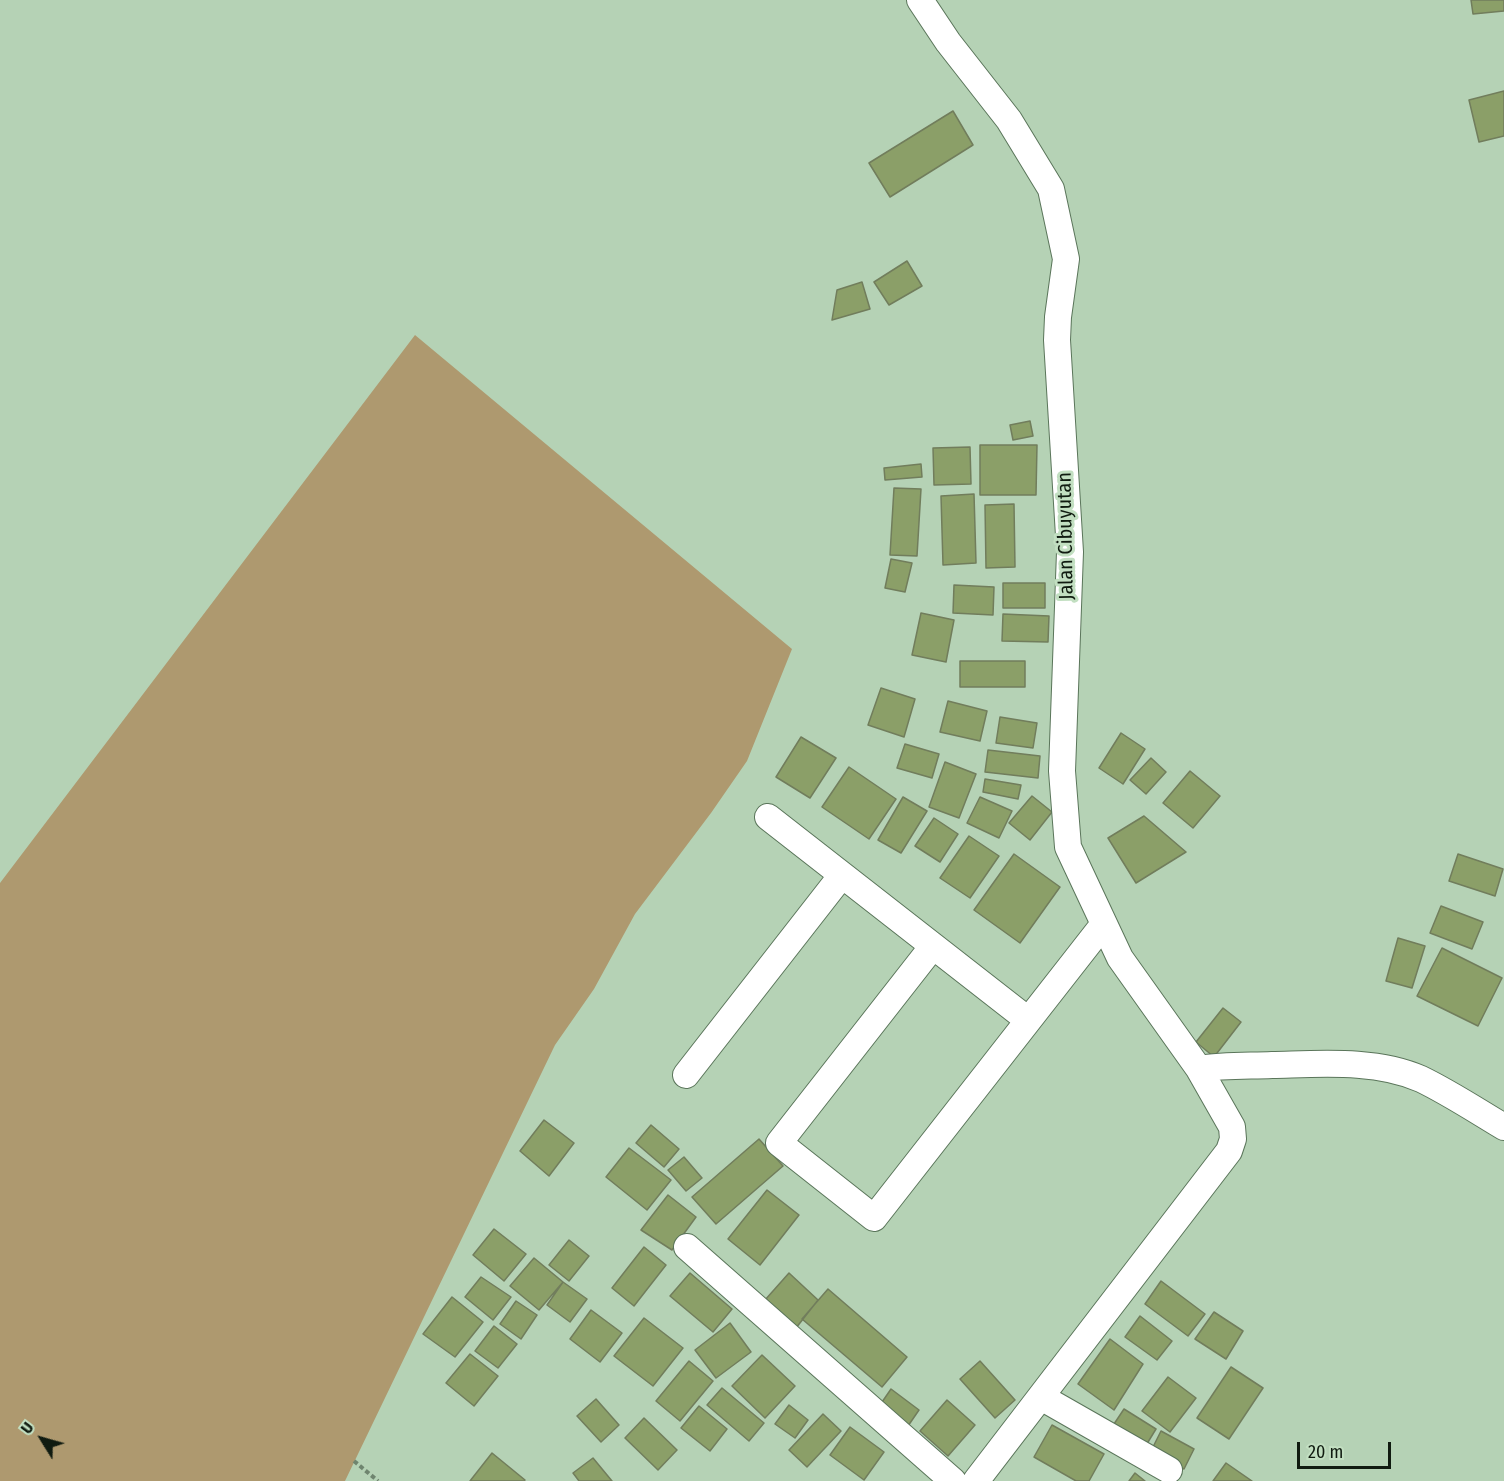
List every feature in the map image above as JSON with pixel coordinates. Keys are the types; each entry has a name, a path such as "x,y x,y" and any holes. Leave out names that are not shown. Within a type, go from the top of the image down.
{"street":[{"name":"Jalan Cibuyutan","path":"920,0 948,42 1009,120 1051,189 1064,244 1066,259 1057,340 1070,552 1062,771 1068,847 1119,958 1213,1067 1232,1127 1233,1138 1229,1151 976,1481"},
{"path":"768,817 1028,1020"},
{"path":"686,1075 842,875"},
{"path":"933,946 779,1143 874,1218 1103,925"},
{"path":"1213,1067 1328,1064 1367,1066 1394,1071 1422,1080 1504,1127"},
{"path":"687,1247 953,1481"},
{"path":"1041,1397 1169,1470"}],"path":[{"path":"354,1461 378,1481"}],"shaded area":[{"path":"415,335 792,649 747,761 635,914 594,989 555,1045 345,1481 0,1481 0,883"}],"building":[{"path":"1471,0 1504,0 1504,11 1473,14"},
{"path":"1504,91 1504,136 1479,142 1469,100"},
{"path":"953,111 973,145 890,197 869,163"},
{"path":"907,261 922,286 889,305 874,282"},
{"path":"862,282 870,309 832,320 837,290"},
{"path":"1030,421 1033,436 1013,440 1010,425"},
{"path":"980,445 1037,445 1036,495 980,495"},
{"path":"970,447 971,484 934,485 933,448"},
{"path":"921,464 922,477 885,480 884,468"},
{"path":"894,488 921,489 917,556 890,555"},
{"path":"974,494 976,563 943,565 941,496"},
{"path":"1014,504 1015,567 986,568 985,505"},
{"path":"891,559 912,563 905,592 885,588"},
{"path":"1003,583 1045,583 1045,608 1003,608"},
{"path":"954,585 994,587 993,615 953,613"},
{"path":"921,613 954,620 946,662 912,655"},
{"path":"1003,614 1049,616 1048,642 1002,641"},
{"path":"960,661 1025,661 1025,687 960,687"},
{"path":"881,688 915,699 904,737 868,725"},
{"path":"948,701 987,711 980,741 940,732"},
{"path":"1000,717 1037,723 1033,748 996,743"},
{"path":"1121,733 1145,749 1123,784 1099,768"},
{"path":"801,737 836,758 810,798 776,777"},
{"path":"905,744 939,754 932,778 897,768"},
{"path":"988,750 1040,756 1038,778 985,772"},
{"path":"1151,758 1166,772 1146,794 1130,780"},
{"path":"945,762 976,774 959,818 929,807"},
{"path":"849,767 896,799 869,839 822,807"},
{"path":"1190,771 1220,796 1193,828 1163,803"},
{"path":"985,779 1021,785 1018,799 983,792"},
{"path":"1032,796 1052,812 1030,840 1009,823"},
{"path":"903,797 927,811 901,853 878,840"},
{"path":"980,797 1012,811 999,838 967,823"},
{"path":"1144,816 1186,852 1136,883 1108,838"},
{"path":"934,818 958,834 940,862 915,846"},
{"path":"969,836 999,856 970,898 940,878"},
{"path":"1014,854 1060,887 1020,943 974,910"},
{"path":"1458,854 1503,869 1495,896 1449,881"},
{"path":"1441,906 1483,922 1472,949 1430,933"},
{"path":"1398,938 1425,946 1412,988 1386,981"},
{"path":"1442,948 1502,978 1478,1026 1417,996"},
{"path":"1223,1008 1241,1022 1214,1057 1196,1042"},
{"path":"544,1120 574,1143 549,1176 520,1151"},
{"path":"651,1125 679,1149 664,1167 636,1143"},
{"path":"759,1139 783,1166 716,1224 692,1197"},
{"path":"629,1148 671,1180 647,1210 606,1177"},
{"path":"684,1157 702,1178 686,1191 668,1170"},
{"path":"767,1190 799,1215 760,1265 728,1239"},
{"path":"668,1195 696,1217 672,1250 641,1230"},
{"path":"494,1229 526,1254 504,1281 473,1255"},
{"path":"569,1240 589,1256 569,1281 549,1265"},
{"path":"644,1247 666,1265 634,1306 612,1288"},
{"path":"534,1258 563,1282 539,1310 510,1286"},
{"path":"690,1273 732,1309 713,1332 670,1296"},
{"path":"789,1273 818,1300 796,1328 765,1300"},
{"path":"481,1277 511,1297 493,1320 465,1297"},
{"path":"1161,1281 1205,1314 1188,1336 1145,1304"},
{"path":"563,1282 587,1299 570,1322 547,1305"},
{"path":"828,1289 907,1357 882,1387 802,1319"},
{"path":"452,1297 483,1322 455,1357 423,1334"},
{"path":"516,1301 537,1315 521,1339 500,1324"},
{"path":"591,1310 622,1333 600,1362 570,1339"},
{"path":"1214,1312 1243,1331 1226,1359 1195,1339"},
{"path":"1140,1316 1172,1341 1157,1360 1125,1337"},
{"path":"644,1318 683,1348 653,1386 614,1356"},
{"path":"730,1323 751,1352 716,1378 695,1350"},
{"path":"494,1326 517,1344 498,1368 475,1351"},
{"path":"1110,1339 1143,1364 1114,1410 1078,1384"},
{"path":"470,1354 498,1376 474,1406 446,1383"},
{"path":"762,1355 795,1386 765,1418 732,1386"},
{"path":"689,1361 713,1381 680,1421 656,1401"},
{"path":"980,1361 1015,1400 995,1418 960,1379"},
{"path":"1231,1367 1263,1388 1229,1439 1197,1418"},
{"path":"1168,1377 1196,1398 1170,1432 1142,1411"},
{"path":"722,1388 764,1423 749,1441 707,1405"},
{"path":"891,1389 919,1410 908,1426 880,1405"},
{"path":"596,1399 619,1425 601,1442 577,1416"},
{"path":"947,1400 975,1425 948,1456 920,1431"},
{"path":"789,1405 808,1420 795,1438 775,1424"},
{"path":"699,1406 727,1429 710,1451 681,1428"},
{"path":"1124,1409 1156,1429 1145,1447 1112,1427"},
{"path":"823,1414 841,1431 807,1467 789,1450"},
{"path":"644,1418 677,1450 658,1470 625,1438"},
{"path":"1052,1425 1104,1454 1089,1481 1076,1481 1034,1457"},
{"path":"850,1427 884,1452 864,1480 830,1455"},
{"path":"1161,1431 1194,1449 1184,1469 1151,1451"},
{"path":"492,1453 525,1480 470,1481"},
{"path":"593,1458 612,1481 579,1481 573,1473"},
{"path":"1226,1463 1252,1481 1213,1481"},
{"path":"1135,1473 1145,1481 1129,1481"}]}
